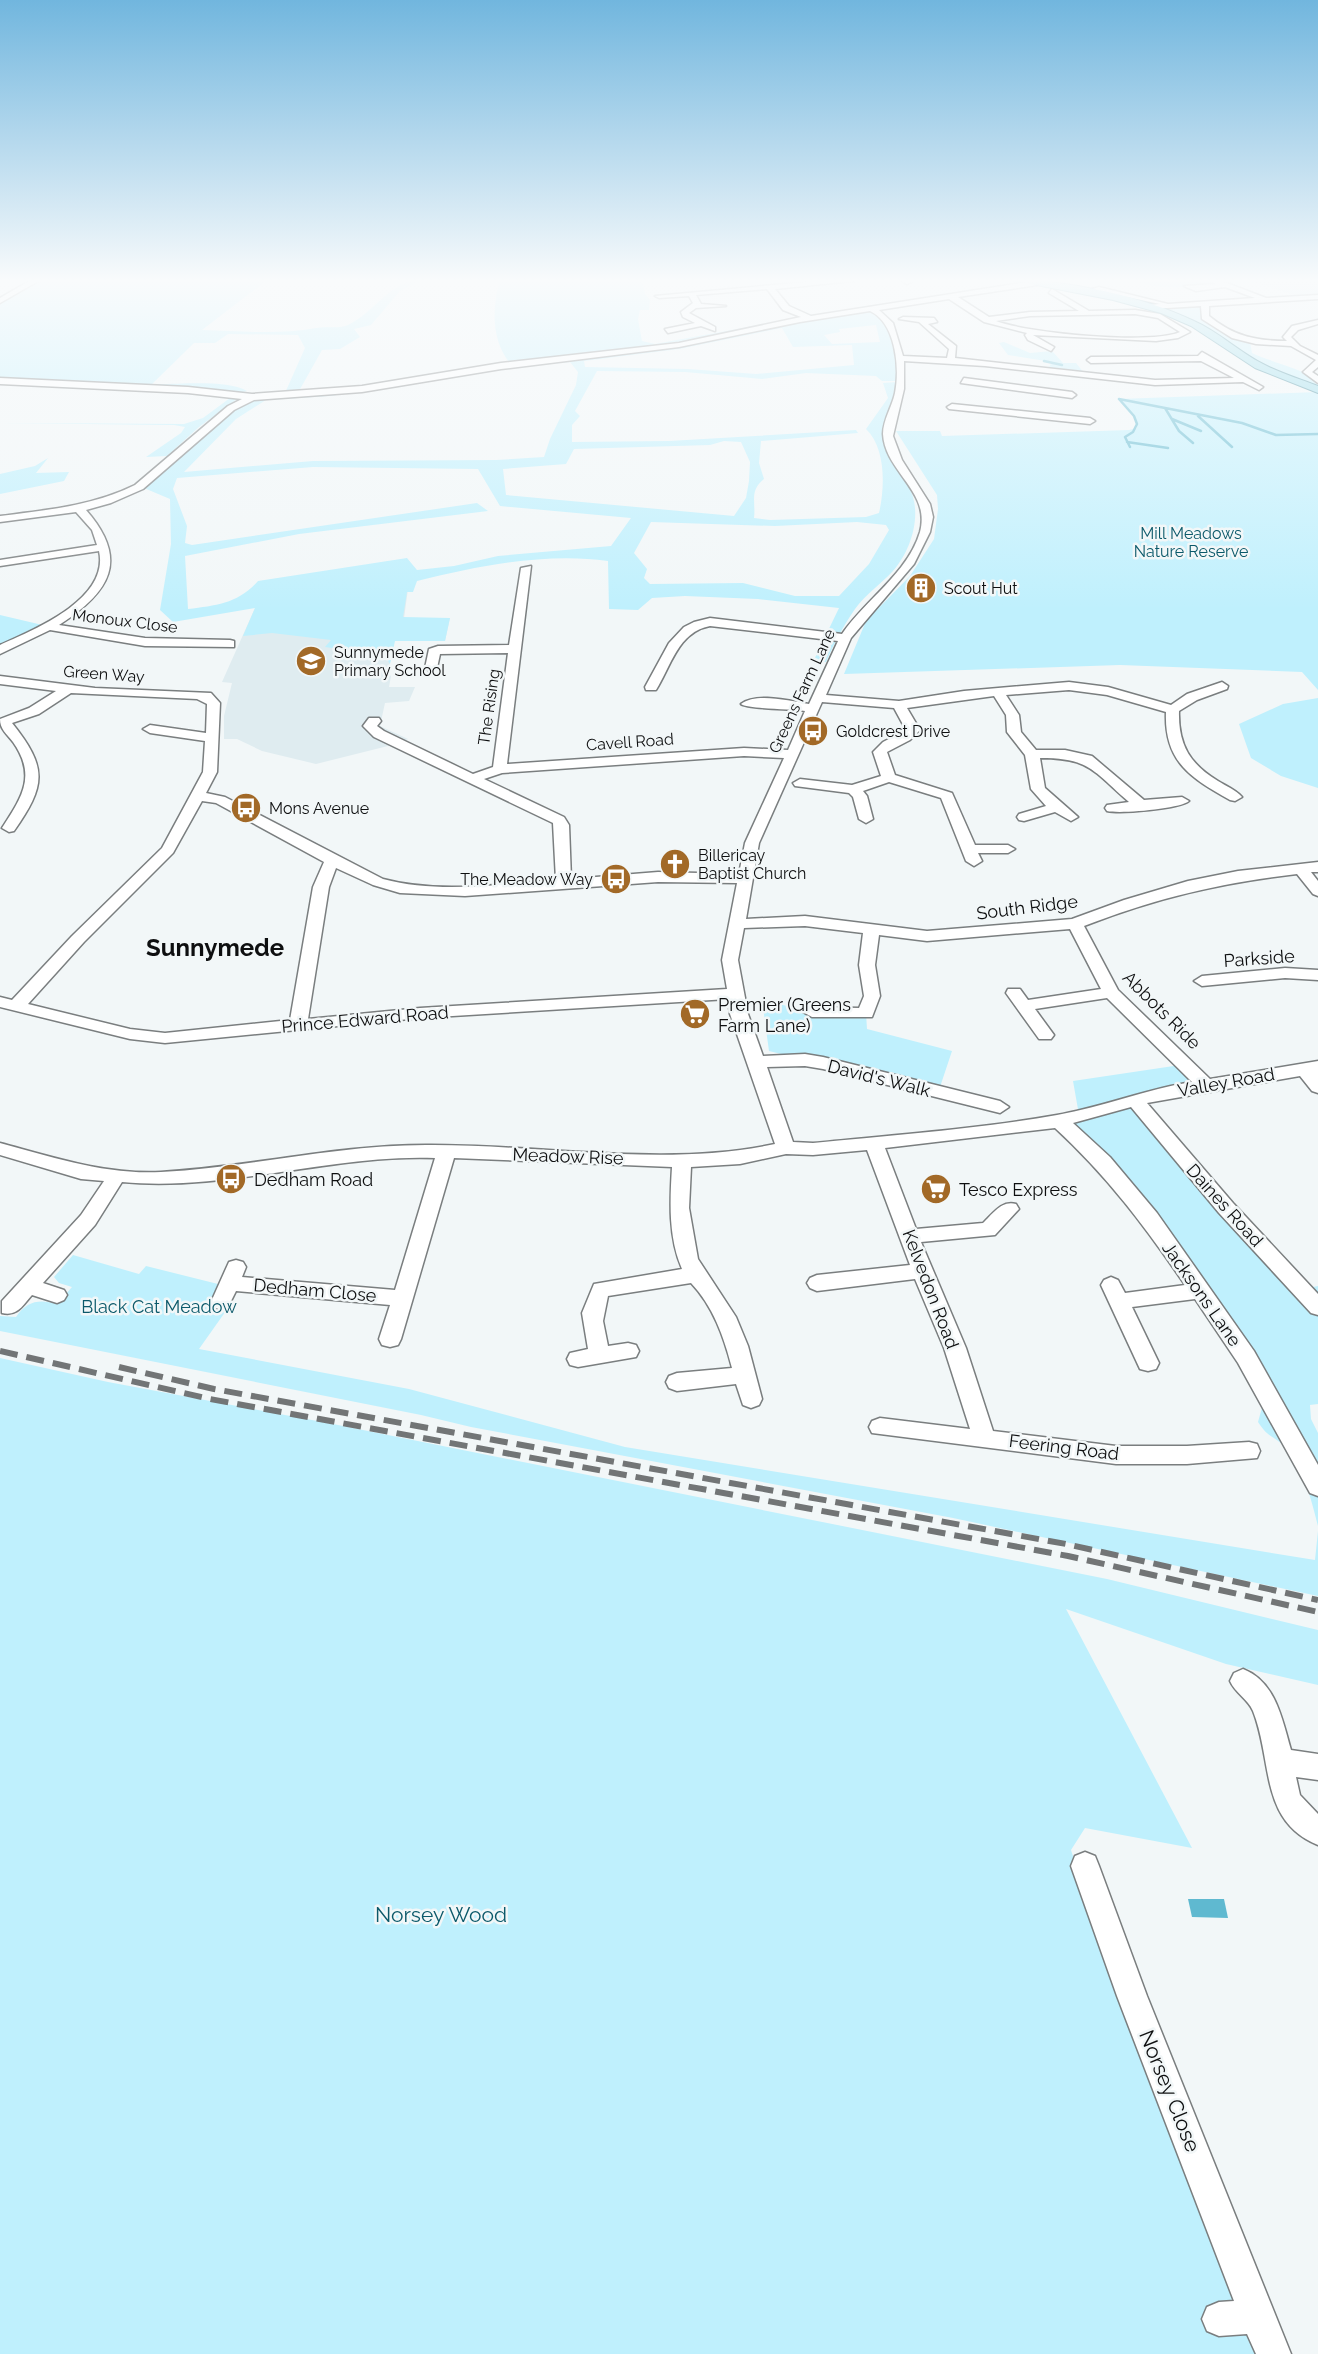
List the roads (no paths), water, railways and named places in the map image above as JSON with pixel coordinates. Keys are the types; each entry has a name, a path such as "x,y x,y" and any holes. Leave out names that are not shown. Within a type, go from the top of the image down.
{"street":[{"path":"185,390 252,397 350,390"},
{"name":"Greens Farm Lane","path":"786,1148 739,1014 730,960 755,833 845,638 855,621 904,567 925,530 927,517 923,493 900,465 888,436 900,390"},
{"path":"947,420 960,390"},
{"path":"952,408 1087,416 1071,393 1043,390"},
{"path":"0,519 117,498 139,487 231,408 252,397"},
{"path":"0,650 51,627 77,609 93,592 104,568 104,547 96,529 78,507"},
{"path":"0,563 104,547"},
{"name":"The Rising","path":"500,769 527,568"},
{"path":"651,687 681,634 692,624 710,622 845,638"},
{"name":"Monoux Close","path":"51,627 122,639 230,644"},
{"name":"The Rising","path":"431,668 433,652 438,650 515,649"},
{"name":"Green Way","path":"0,680 68,689 206,696 214,703 210,738"},
{"path":"747,704 900,705 1069,686 1089,688 1173,710 1192,697 1222,686"},
{"path":"9,821 28,800 34,766 30,755 2,722 34,711 68,689"},
{"path":"998,692 1013,712 1014,732 1032,754 1037,788 1071,817"},
{"path":"889,778 880,752 884,745 906,737 913,730 900,705"},
{"path":"1173,710 1172,737 1182,759 1198,776 1235,797"},
{"path":"374,721 371,729 559,820 562,825 564,885"},
{"path":"8,1004 168,850 199,796 211,765 210,738 150,729"},
{"name":"Cavell Road","path":"474,779 500,769 744,752 792,754"},
{"path":"1032,754 1065,754 1087,759 1142,806"},
{"path":"800,783 853,789 889,778 937,791 947,796 972,855 1008,849"},
{"path":"853,789 860,796 866,819"},
{"path":"199,796 220,800 378,882 426,892 658,877 746,879"},
{"path":"1112,808 1182,802"},
{"path":"1024,817 1057,807"},
{"path":"298,1025 321,887 329,865 335,862"},
{"name":"South Ridge","path":"736,924 804,921 927,936 1075,924 1130,903 1188,886 1318,867"},
{"path":"1300,868 1318,891"},
{"name":"Abbots Ride","path":"1075,924 1111,992 1206,1085"},
{"path":"812,1012 866,1021 872,996 867,965 871,931"},
{"name":"Parkside","path":"1202,981 1285,973 1318,975"},
{"path":"1045,1035 1019,1000 1111,992"},
{"name":"Prince Edward Road","path":"8,1004 150,1037 181,1037 473,1010 735,994"},
{"name":"David's Walk","path":"757,1062 805,1060 823,1063 1000,1107"},
{"path":"1311,1068 1318,1087"},
{"name":"Valley Road","path":"1135,1100 1311,1068"},
{"name":"Meadow Rise","path":"0,1149 81,1172 116,1177 183,1178 370,1154 447,1152 682,1161 740,1158 786,1148 813,1149 874,1143 1059,1121 1135,1100"},
{"name":"Daines Road","path":"1135,1100 1226,1208 1311,1287 1318,1307"},
{"name":"Jacksons Lane","path":"1059,1121 1128,1189 1265,1388 1318,1486"},
{"name":"Kelvedon Road","path":"874,1143 955,1348 984,1437"},
{"path":"390,1339 447,1152"},
{"path":"682,1161 679,1208 682,1237 695,1275 709,1289 725,1317 737,1346 751,1399"},
{"path":"9,1307 88,1220 116,1177"},
{"path":"911,1236 988,1230 1009,1209"},
{"path":"817,1283 922,1270"},
{"path":"628,1351 589,1357 591,1308 601,1289 695,1275"},
{"name":"Dedham Close","path":"229,1284 401,1298"},
{"path":"29,1286 57,1295"},
{"path":"1148,1363 1115,1293 1201,1292"},
{"path":"677,1382 743,1375"},
{"name":"Feering Road","path":"880,1427 984,1437 1116,1455 1186,1455 1249,1451"},
{"path":"1243,1681 1263,1701 1280,1761 1287,1801 1299,1817 1318,1831"},
{"path":"1280,1761 1318,1767"},
{"name":"Norsey Close","path":"1085,1866 1145,2032 1229,2237 1255,2316 1274,2354"},
{"path":"1219,2319 1255,2316"}],"waterway":[{"path":"1128,442 1125,437 1133,432 1137,424 1134,416 1119,399 1242,423 1276,435 1318,434"},
{"path":"1165,408 1179,431 1193,443"},
{"path":"1198,416 1232,447"},
{"path":"1172,419 1201,431"},
{"path":"1128,442 1168,448"},
{"path":"1128,442 1130,447"}],"railway":[{"path":"0,1351 210,1399 1068,1556 1318,1612"},
{"path":"119,1367 214,1389 1066,1544 1318,1600"}],"place":[{"name":"Scout Hut","path":"921,588"},
{"name":"Sunnymede Primary School","path":"311,661"},
{"name":"Goldcrest Drive","path":"813,731"},
{"name":"Mons Avenue","path":"246,808"},
{"name":"Billericay Baptist Church","path":"675,864"},
{"name":"The Meadow Way","path":"616,879"},
{"name":"Premier (Greens Farm Lane)","path":"695,1014"},
{"name":"Dedham Road","path":"231,1179"},
{"name":"Tesco Express","path":"936,1189"}],"district":[{"name":"Sunnymede","path":"215,947"}],"park label":[{"name":"Mill Meadows Nature Reserve","path":"1191,542"},
{"name":"Black Cat Meadow","path":"159,1306"},
{"name":"Norsey Wood","path":"441,1914"}]}
